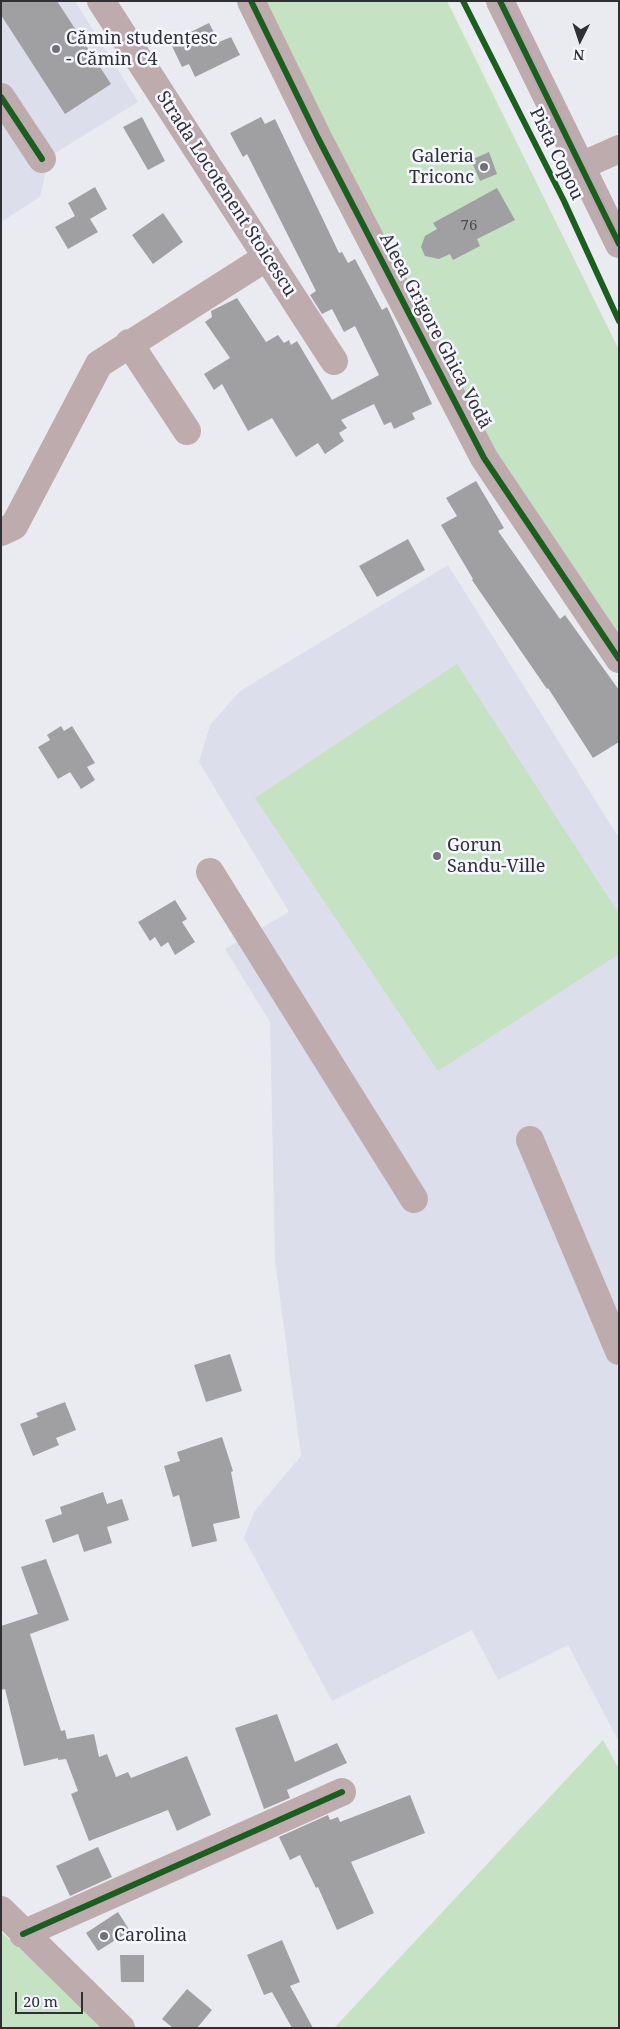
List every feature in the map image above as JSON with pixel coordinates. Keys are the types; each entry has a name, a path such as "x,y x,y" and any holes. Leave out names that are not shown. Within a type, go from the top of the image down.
{"main road":[{"path":"500,1 619,244"}],"street":[{"name":"Strada Locotenent Stoicescu","path":"101,1 334,361"},
{"name":"Aleea Grigore Ghica Vodă","path":"251,1 318,138 484,458 619,660"},
{"path":"1,97 42,159"},
{"path":"581,166 619,149"},
{"path":"1,532 14,526 99,364 129,343 267,257"},
{"path":"129,343 187,431"},
{"path":"210,872 414,1200"},
{"path":"530,1140 619,1351"},
{"path":"24,1934 342,1792"},
{"path":"1,1910 121,2028"}],"shaded area":[{"path":"1,1 75,1 138,102 49,157 40,197 1,222"},
{"path":"448,565 619,838 619,1742 568,1645 498,1680 472,1630 332,1701 244,1538 254,1512 301,1456 275,1261 270,1022 225,949 289,912 199,762 210,725 240,691"}],"green space":[{"path":"265,1 447,1 619,350 619,645 484,442"},
{"name":"Gorun Sandu-Ville","path":"457,664 619,914 619,954 438,1071 255,798"},
{"path":"603,1740 619,1769 619,2028 334,2028"},
{"path":"1,1932 110,2028 1,2028"}],"building":[{"name":"Cămin studențesc - Cămin C4","path":"1,1 57,1 111,84 65,114 1,15"},
{"path":"209,23 219,42 231,37 240,55 195,77 189,64 182,67 170,42"},
{"path":"142,117 165,161 148,170 123,127"},
{"path":"261,117 265,124 275,119 339,253 342,252 348,263 355,259 382,310 387,307 432,404 412,413 415,419 394,429 391,422 384,425 374,404 341,420 347,428 339,433 344,441 325,454 318,443 296,457 272,418 248,431 222,384 214,390 204,374 230,358 205,322 212,317 211,311 237,298 266,342 278,335 284,343 289,340 291,345 297,341 332,400 379,375 355,326 344,332 332,309 322,314 310,295 316,291 247,154 243,157 230,133"},
{"name":"Galeria Triconc","path":"489,152 497,174 480,181 471,160"},
{"path":"95,187 107,209 90,219 98,232 68,249 55,227 75,216 68,203"},
{"path":"497,188 515,220 477,239 480,246 453,260 450,254 439,259 425,256 421,247 425,236 437,229 433,223"},
{"path":"163,213 183,242 153,264 132,235"},
{"path":"476,481 504,528 498,531 560,619 565,615 619,690 619,742 593,758 548,688 472,580 441,525 457,516 446,498"},
{"path":"408,539 425,570 377,597 359,566"},
{"path":"61,726 64,731 72,726 95,763 87,767 95,780 81,789 70,772 58,779 38,747 50,740 47,735"},
{"path":"175,900 187,919 182,922 195,942 175,955 168,942 161,947 155,937 150,941 138,922"},
{"path":"230,1354 242,1391 206,1402 194,1365"},
{"path":"65,1402 76,1430 56,1438 59,1445 33,1456 20,1424 38,1417 36,1413"},
{"path":"222,1437 233,1471 231,1472 240,1518 213,1524 217,1541 192,1547 179,1495 173,1497 164,1466 180,1461 177,1452"},
{"path":"103,1492 107,1504 122,1499 129,1520 107,1527 112,1543 84,1552 78,1534 53,1543 45,1520 62,1514 60,1507"},
{"path":"46,1559 69,1620 30,1634 61,1731 65,1730 67,1739 94,1734 99,1757 107,1754 116,1777 128,1772 131,1778 187,1756 211,1815 177,1831 168,1810 89,1841 71,1794 78,1791 66,1759 58,1760 58,1758 24,1766 5,1689 1,1690 1,1626 38,1614 21,1567"},
{"path":"277,1714 295,1762 337,1743 347,1763 287,1790 290,1798 264,1809 235,1728"},
{"path":"410,1795 425,1833 351,1862 374,1913 337,1930 318,1887 316,1888 300,1855 290,1860 279,1837 328,1815 330,1820 338,1817 340,1822"},
{"path":"98,1847 112,1877 70,1896 56,1866"},
{"path":"118,1912 130,1931 98,1951 86,1933"},
{"path":"282,1940 300,1982 290,1986 313,2028 292,2028 272,1992 264,1995 247,1955"},
{"path":"120,1955 144,1955 144,1982 121,1982"},
{"path":"187,1989 212,2010 197,2028 173,2028 162,2019"}],"tram line":[{"path":"495,1 619,255"},
{"path":"505,1 619,234"}],"cycle path":[{"path":"251,1 318,138 484,458 619,659"},
{"name":"Pista Copou","path":"463,1 564,201 619,321"},
{"name":"Pista Copou","path":"500,1 619,244"},
{"path":"1,97 42,159"},
{"path":"23,1934 342,1792"}],"place":[{"name":"Cămin studențesc - Cămin C4","path":"56,49"},
{"name":"Galeria Triconc","path":"484,167"},
{"name":"Gorun Sandu-Ville","path":"437,856"},
{"name":"Carolina","path":"104,1936"}]}
